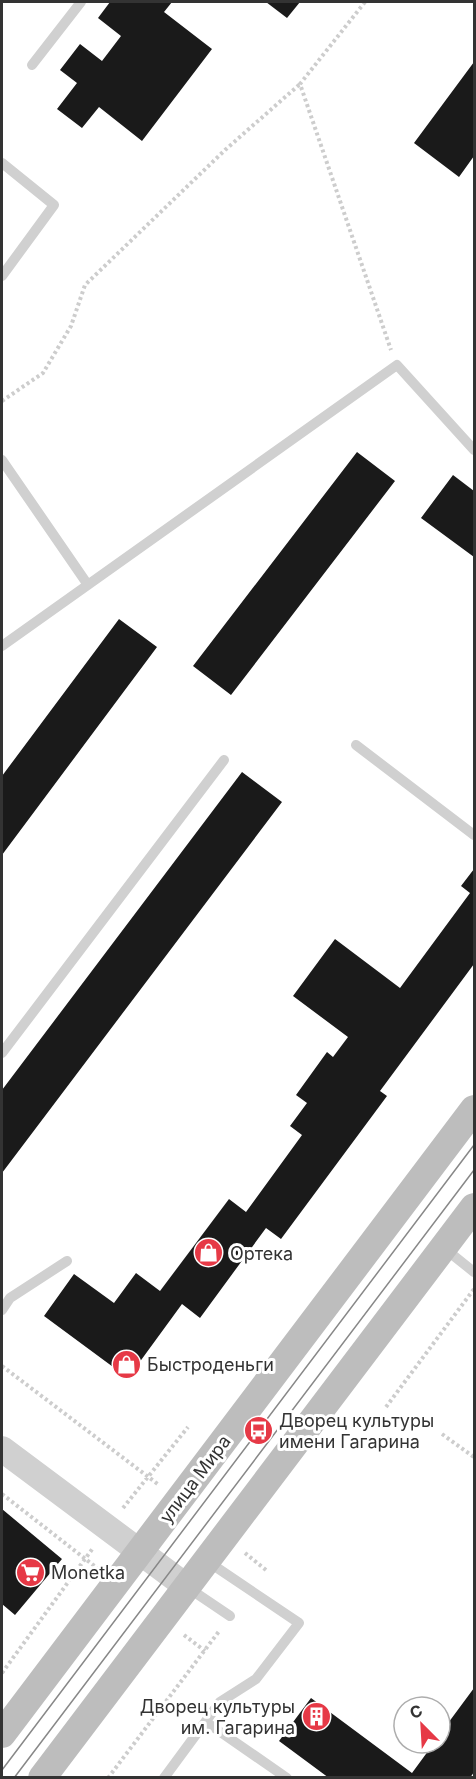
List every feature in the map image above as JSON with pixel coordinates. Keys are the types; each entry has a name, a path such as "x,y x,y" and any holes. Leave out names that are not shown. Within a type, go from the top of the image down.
{"main road":[{"name":"улица Мира","path":"2,1734 474,1109"},
{"path":"42,1778 474,1207"}],"street":[{"path":"2,1449 187,1587"}],"lane":[{"path":"32,65 81,2"},
{"path":"2,163 54,205 2,276"},
{"path":"2,646 397,365 474,450"},
{"path":"2,460 88,585"},
{"path":"356,745 474,835"},
{"path":"2,1053 224,760"},
{"path":"443,1248 474,1272"},
{"path":"3,1306 67,1261"},
{"path":"164,1778 220,1702 256,1679 299,1623 207,1561"},
{"path":"187,1587 230,1616"},
{"path":"206,1722 287,1778"}],"path":[{"path":"2,401 43,373 72,326 85,285 225,150 300,84 365,2"},
{"path":"300,84 397,365"},
{"path":"386,1407 474,1288"},
{"path":"2,1366 148,1476"},
{"path":"2,1673 108,1528 188,1427"},
{"path":"442,1434 474,1457"},
{"path":"108,1778 230,1616"}],"building":[{"path":"110,2 172,2 164,12 212,49 142,141 99,107 82,128 57,109 77,83 60,70 80,44 102,61 121,36 98,18"},
{"path":"266,2 300,2 287,18"},
{"path":"474,62 474,156 459,177 414,143"},
{"path":"357,452 395,481 231,695 193,666"},
{"path":"453,475 474,491 474,557 421,518"},
{"path":"119,619 157,647 2,855 2,776"},
{"path":"242,772 282,802 2,1173 2,1090"},
{"path":"474,869 474,964 380,1091 387,1096 281,1239 266,1228 200,1318 182,1304 128,1378 44,1316 74,1274 114,1303 136,1273 160,1291 229,1199 246,1212 302,1135 290,1126 307,1103 296,1095 327,1052 333,1057 348,1037 293,996 335,939 400,988 470,893 461,886"},
{"path":"2,1509 62,1559 15,1615 2,1604"},
{"name":"Дворец культуры им. Гагарина","path":"474,1688 474,1772 470,1778 329,1778 279,1741 311,1698 412,1773 425,1755 452,1755 452,1718"}],"tram line":[{"path":"2,1770 474,1145"},
{"path":"14,1778 474,1170"}],"place":[{"name":"Ортека","path":"209,1253"},
{"name":"Быстроденьги","path":"126,1364"},
{"name":"Дворец культуры имени Гагарина","path":"258,1430"},
{"name":"Monetka","path":"30,1572"},
{"name":"Дворец культуры им. Гагарина","path":"316,1716"}]}
